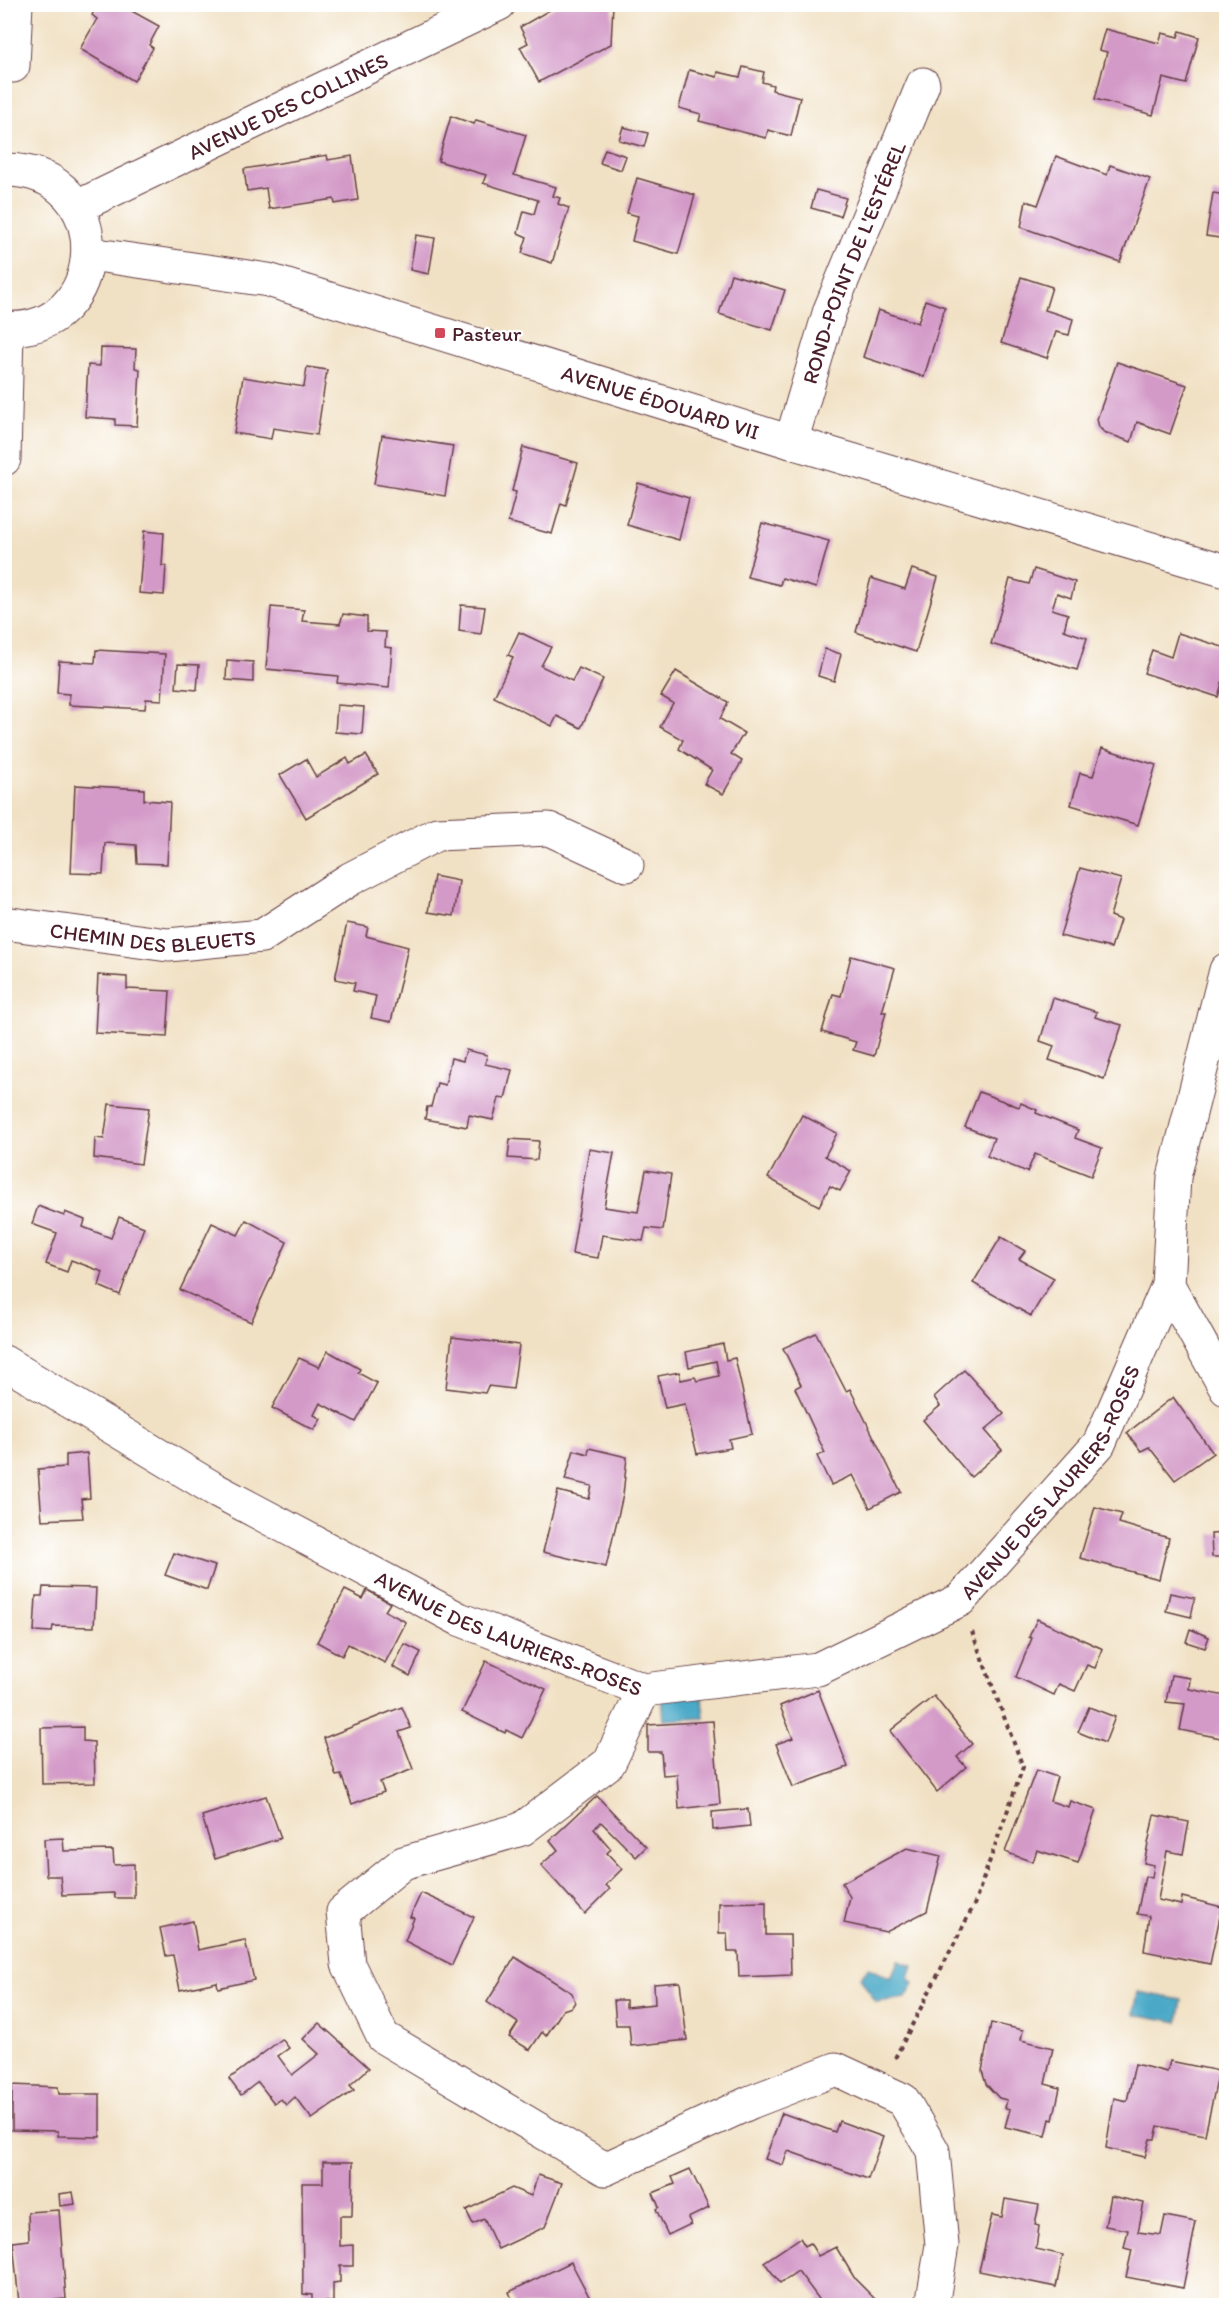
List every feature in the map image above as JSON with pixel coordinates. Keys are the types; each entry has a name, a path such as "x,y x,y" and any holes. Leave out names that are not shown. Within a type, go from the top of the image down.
{"street":[{"path":"14,66 16,4"},
{"name":"AVENUE DES COLLINES","path":"77,207 499,4"},
{"name":"ROND-POINT DE L'ESTÉREL","path":"791,442 830,310 923,84"},
{"path":"4,459 6,328 30,326 51,318 68,303 81,285 90,254 85,224 77,207 64,191 46,179 27,172 5,170"},
{"name":"AVENUE ÉDOUARD VII","path":"90,254 268,280 791,442 1227,571"},
{"name":"CHEMIN DES BLEUETS","path":"4,923 168,945 262,936 350,879 437,834 549,829 627,865"},
{"path":"1227,970 1174,1177 1168,1285 1227,1389"},
{"name":"AVENUE DES LAURIERS-ROSES","path":"4,1362 216,1490 459,1619 644,1690 818,1669 960,1600 1098,1444 1168,1285"},
{"path":"644,1690 609,1763 522,1828 403,1863 343,1912 348,1964 383,2037 605,2169 750,2102 836,2069 903,2100 933,2151 942,2245 932,2306"}],"path":[{"path":"5,170 14,66"},
{"path":"879,2089 974,1905 1023,1767 960,1600"}],"water":[{"path":"702,1693 704,1718 664,1720 662,1696"},
{"path":"898,1961 913,1966 909,1978 914,1983 906,1998 876,2002 860,1978 868,1968 891,1978"},
{"path":"1138,1992 1182,2000 1178,2022 1134,2014"}],"building":[{"path":"98,4 119,4 159,26 149,45 153,48 134,81 80,49 97,19 92,15"},
{"path":"560,4 613,4 611,44 539,82 520,47 528,43 520,27"},
{"path":"1105,29 1159,43 1162,33 1178,37 1180,31 1199,37 1186,84 1163,78 1153,115 1095,99 1107,52 1099,50"},
{"path":"743,67 764,72 762,82 773,85 772,90 800,97 791,136 768,130 766,138 699,121 701,114 679,108 689,70 717,77 718,72 740,77"},
{"path":"451,116 474,124 476,120 526,135 514,175 556,187 553,196 560,198 558,204 569,208 552,263 522,253 527,237 518,233 524,211 534,214 538,200 483,183 486,175 438,161"},
{"path":"623,127 648,133 644,147 619,140"},
{"path":"605,149 626,156 621,170 600,163"},
{"path":"327,155 328,160 352,156 358,200 335,204 334,199 269,209 266,188 247,191 244,169"},
{"path":"1056,156 1107,175 1110,165 1150,179 1120,262 1021,227 1026,201 1038,205"},
{"path":"637,178 695,195 678,254 632,241 638,216 627,213"},
{"path":"816,190 846,198 840,216 811,208"},
{"path":"1213,193 1226,195 1226,239 1206,236"},
{"path":"416,235 435,238 429,274 410,270"},
{"path":"731,274 785,290 772,330 719,314"},
{"path":"1021,277 1052,287 1045,310 1073,319 1069,335 1056,332 1047,358 1001,343"},
{"path":"925,300 945,307 924,377 863,357 878,310 918,323"},
{"path":"101,348 136,349 135,368 140,369 137,426 115,425 115,419 85,417 88,365 100,366"},
{"path":"1117,362 1187,385 1170,434 1137,422 1131,442 1104,432 1099,427 1097,419"},
{"path":"307,367 327,370 317,435 273,428 271,439 234,433 243,377 304,387"},
{"path":"382,435 453,446 445,496 374,484"},
{"path":"523,447 578,463 566,505 561,503 552,534 508,522 516,492 512,491"},
{"path":"638,483 689,498 679,540 627,525"},
{"path":"762,523 829,541 816,588 782,578 780,585 747,577"},
{"path":"144,531 164,533 162,566 166,566 164,595 139,593"},
{"path":"912,569 938,577 916,652 856,632 871,578 905,589"},
{"path":"1034,569 1075,582 1071,598 1057,593 1052,609 1068,614 1064,630 1087,638 1077,670 991,644 1010,579 1029,584"},
{"path":"461,605 485,607 481,634 459,631"},
{"path":"271,607 304,610 302,621 340,624 343,614 367,617 367,631 386,632 385,647 392,648 389,688 337,683 338,676 266,669"},
{"path":"519,632 551,647 541,666 572,681 579,668 603,679 581,728 557,716 552,726 494,697 513,657 508,655"},
{"path":"1178,633 1226,648 1226,669 1218,697 1144,673 1152,650 1171,657"},
{"path":"825,649 841,654 834,681 818,676"},
{"path":"96,650 165,654 162,700 146,699 145,709 69,705 69,694 57,693 59,661 95,663"},
{"path":"227,660 253,662 253,682 226,680"},
{"path":"178,664 199,665 197,690 176,688"},
{"path":"676,671 728,702 720,719 744,733 731,754 742,761 723,794 704,784 712,770 679,749 683,740 660,727 673,703 661,696"},
{"path":"337,705 364,707 362,734 335,732"},
{"path":"1102,748 1156,765 1138,825 1071,805 1080,773 1093,776"},
{"path":"366,755 378,774 306,818 280,775 306,759 316,777 347,758 350,764"},
{"path":"75,785 144,789 144,800 170,802 167,864 137,863 136,845 105,843 103,874 71,873"},
{"path":"1080,868 1121,879 1110,916 1120,920 1111,948 1060,936"},
{"path":"434,876 459,881 454,916 428,912"},
{"path":"347,923 368,927 366,936 408,947 391,1022 371,1018 376,996 353,991 355,983 335,979"},
{"path":"851,956 895,968 882,1012 886,1012 874,1056 853,1050 856,1042 822,1032 833,994 841,996"},
{"path":"98,975 127,977 127,989 170,991 167,1037 95,1033"},
{"path":"1053,998 1097,1012 1095,1017 1122,1025 1104,1079 1049,1060 1054,1046 1040,1041"},
{"path":"466,1050 487,1055 485,1064 512,1070 505,1099 499,1098 493,1120 469,1115 467,1127 425,1119 427,1107 431,1107 437,1083 445,1085 451,1058 463,1061"},
{"path":"979,1092 1019,1107 1021,1103 1037,1110 1036,1113 1078,1130 1075,1138 1102,1148 1091,1176 1035,1154 1027,1172 987,1156 994,1138 965,1127"},
{"path":"109,1104 149,1108 141,1164 94,1158 95,1138 104,1139"},
{"path":"802,1115 837,1133 825,1156 851,1171 840,1191 830,1186 819,1206 768,1178"},
{"path":"510,1139 539,1141 537,1160 508,1158"},
{"path":"589,1149 614,1153 604,1207 638,1212 646,1170 671,1174 663,1230 646,1228 643,1241 602,1235 598,1258 572,1254"},
{"path":"38,1206 64,1216 65,1212 85,1220 83,1227 111,1238 119,1217 144,1227 120,1295 99,1286 103,1272 71,1260 67,1272 46,1264 57,1233 32,1224"},
{"path":"246,1220 287,1242 251,1322 180,1290 212,1223 238,1235"},
{"path":"1001,1237 1025,1251 1019,1259 1054,1278 1031,1316 973,1283"},
{"path":"816,1333 846,1391 850,1389 901,1492 870,1508 853,1475 831,1485 817,1456 825,1453 795,1388 801,1385 783,1348"},
{"path":"452,1337 519,1345 513,1389 488,1386 485,1393 446,1388"},
{"path":"723,1344 726,1360 735,1358 752,1434 729,1439 731,1448 697,1454 685,1404 665,1408 658,1376 679,1372 681,1380 695,1377 697,1381 719,1376 716,1361 689,1367 686,1352"},
{"path":"328,1351 360,1369 358,1373 377,1383 356,1422 320,1403 314,1415 321,1419 314,1430 272,1408 299,1358 319,1367"},
{"path":"964,1370 1004,1414 985,1430 1002,1450 971,1477 923,1420 940,1406 934,1397"},
{"path":"1173,1397 1213,1453 1175,1480 1149,1447 1141,1451 1127,1433"},
{"path":"589,1448 627,1457 623,1495 606,1567 543,1552 558,1491 589,1499 592,1486 565,1480 574,1450 588,1454"},
{"path":"87,1453 90,1498 81,1499 83,1518 42,1520 38,1469 66,1467 66,1455"},
{"path":"1095,1507 1122,1514 1119,1523 1169,1538 1159,1579 1080,1558"},
{"path":"1226,1533 1226,1557 1212,1557 1211,1534"},
{"path":"174,1553 215,1566 207,1590 165,1575"},
{"path":"43,1587 96,1588 94,1627 53,1626 52,1632 34,1631 36,1596 42,1596"},
{"path":"345,1590 363,1599 367,1590 390,1603 385,1611 406,1622 385,1663 348,1644 342,1656 317,1642"},
{"path":"1170,1593 1195,1598 1191,1617 1166,1611"},
{"path":"1037,1619 1103,1649 1095,1668 1087,1665 1075,1691 1059,1684 1054,1695 1016,1677"},
{"path":"1190,1629 1209,1637 1205,1648 1186,1642"},
{"path":"405,1644 421,1652 410,1676 393,1667"},
{"path":"486,1661 546,1689 522,1738 506,1730 505,1733 462,1712"},
{"path":"1171,1675 1190,1678 1189,1689 1226,1696 1226,1739 1180,1730 1185,1704 1166,1702"},
{"path":"818,1690 848,1767 793,1787 776,1744 793,1738 780,1706"},
{"path":"934,1696 972,1744 957,1757 966,1767 937,1792 890,1731"},
{"path":"402,1707 411,1728 399,1732 413,1769 380,1782 384,1792 352,1804 341,1775 336,1776 324,1738"},
{"path":"1089,1707 1115,1717 1105,1743 1078,1732"},
{"path":"713,1721 720,1804 679,1809 677,1774 663,1775 661,1752 648,1752 648,1725"},
{"path":"83,1727 83,1741 94,1742 95,1783 42,1784 41,1728"},
{"path":"1036,1770 1057,1777 1050,1801 1068,1807 1070,1801 1096,1810 1078,1863 1037,1850 1033,1862 1005,1852"},
{"path":"266,1796 281,1838 215,1859 202,1816"},
{"path":"597,1796 646,1847 636,1857 601,1822 594,1829 611,1849 607,1853 622,1869 606,1885 610,1889 585,1914 541,1865 558,1850 550,1840"},
{"path":"748,1809 750,1826 713,1830 712,1812"},
{"path":"1154,1815 1189,1822 1183,1854 1167,1851 1158,1900 1181,1905 1182,1897 1222,1907 1210,1964 1144,1951 1149,1916 1137,1914 1145,1876 1152,1877 1154,1865 1144,1863"},
{"path":"63,1838 64,1851 113,1850 114,1865 134,1864 134,1898 115,1898 114,1893 62,1895 60,1876 46,1876 44,1839"},
{"path":"907,1848 941,1856 927,1911 886,1932 844,1923 850,1897 842,1883"},
{"path":"421,1893 474,1917 452,1965 405,1941 414,1918 410,1917"},
{"path":"766,1902 766,1935 790,1935 791,1975 739,1977 738,1952 728,1952 727,1933 719,1933 719,1903"},
{"path":"193,1921 198,1950 245,1940 254,1980 218,1988 217,1982 180,1990 173,1955 166,1956 160,1928"},
{"path":"515,1957 572,1993 575,2002 572,2007 563,2010 546,2036 542,2032 530,2050 509,2037 518,2023 487,2002"},
{"path":"680,1982 687,2040 631,2046 629,2025 616,2025 614,2000 626,2000 626,2007 655,2004 654,1984"},
{"path":"319,2023 369,2068 350,2085 354,2090 312,2119 295,2097 286,2105 281,2099 274,2103 258,2082 241,2095 229,2079 282,2039 289,2048 278,2056 292,2075 319,2054 303,2039"},
{"path":"991,2023 1023,2030 1021,2040 1053,2048 1045,2084 1060,2088 1053,2120 1050,2119 1046,2136 1005,2127 1010,2109 1005,2108 1007,2100 999,2098 986,2084 982,2071"},
{"path":"1170,2061 1219,2071 1205,2135 1158,2126 1155,2139 1150,2139 1145,2157 1106,2148 1114,2098 1127,2101 1135,2064 1167,2072"},
{"path":"12,2085 58,2087 59,2094 100,2094 100,2137 58,2136 58,2131 12,2130"},
{"path":"782,2113 835,2132 839,2121 883,2137 868,2179 788,2151 783,2165 765,2159"},
{"path":"323,2162 353,2162 352,2216 340,2216 340,2246 353,2245 353,2266 340,2266 340,2282 333,2283 333,2302 312,2302 312,2295 303,2294 302,2183 323,2183"},
{"path":"690,2169 709,2208 688,2218 691,2224 668,2235 656,2209 659,2207 653,2193 675,2184 672,2177"},
{"path":"538,2175 562,2183 545,2227 498,2249 484,2219 473,2224 466,2210 512,2188 531,2196"},
{"path":"73,2192 75,2204 60,2206 59,2194"},
{"path":"1111,2196 1144,2203 1138,2232 1161,2235 1165,2216 1196,2222 1183,2288 1126,2277 1132,2250 1124,2248 1128,2230 1105,2226"},
{"path":"1005,2199 1039,2205 1035,2225 1039,2226 1036,2249 1063,2255 1056,2287 979,2271 992,2215 1002,2217"},
{"path":"59,2210 66,2299 19,2303 13,2242 29,2240 28,2212"},
{"path":"800,2238 805,2246 810,2243 818,2256 836,2247 855,2279 878,2302 875,2306 816,2306 819,2299 798,2271 780,2283 764,2262"},
{"path":"571,2262 593,2304 515,2306 509,2292"}],"place":[{"name":"Pasteur","path":"440,333"}]}
